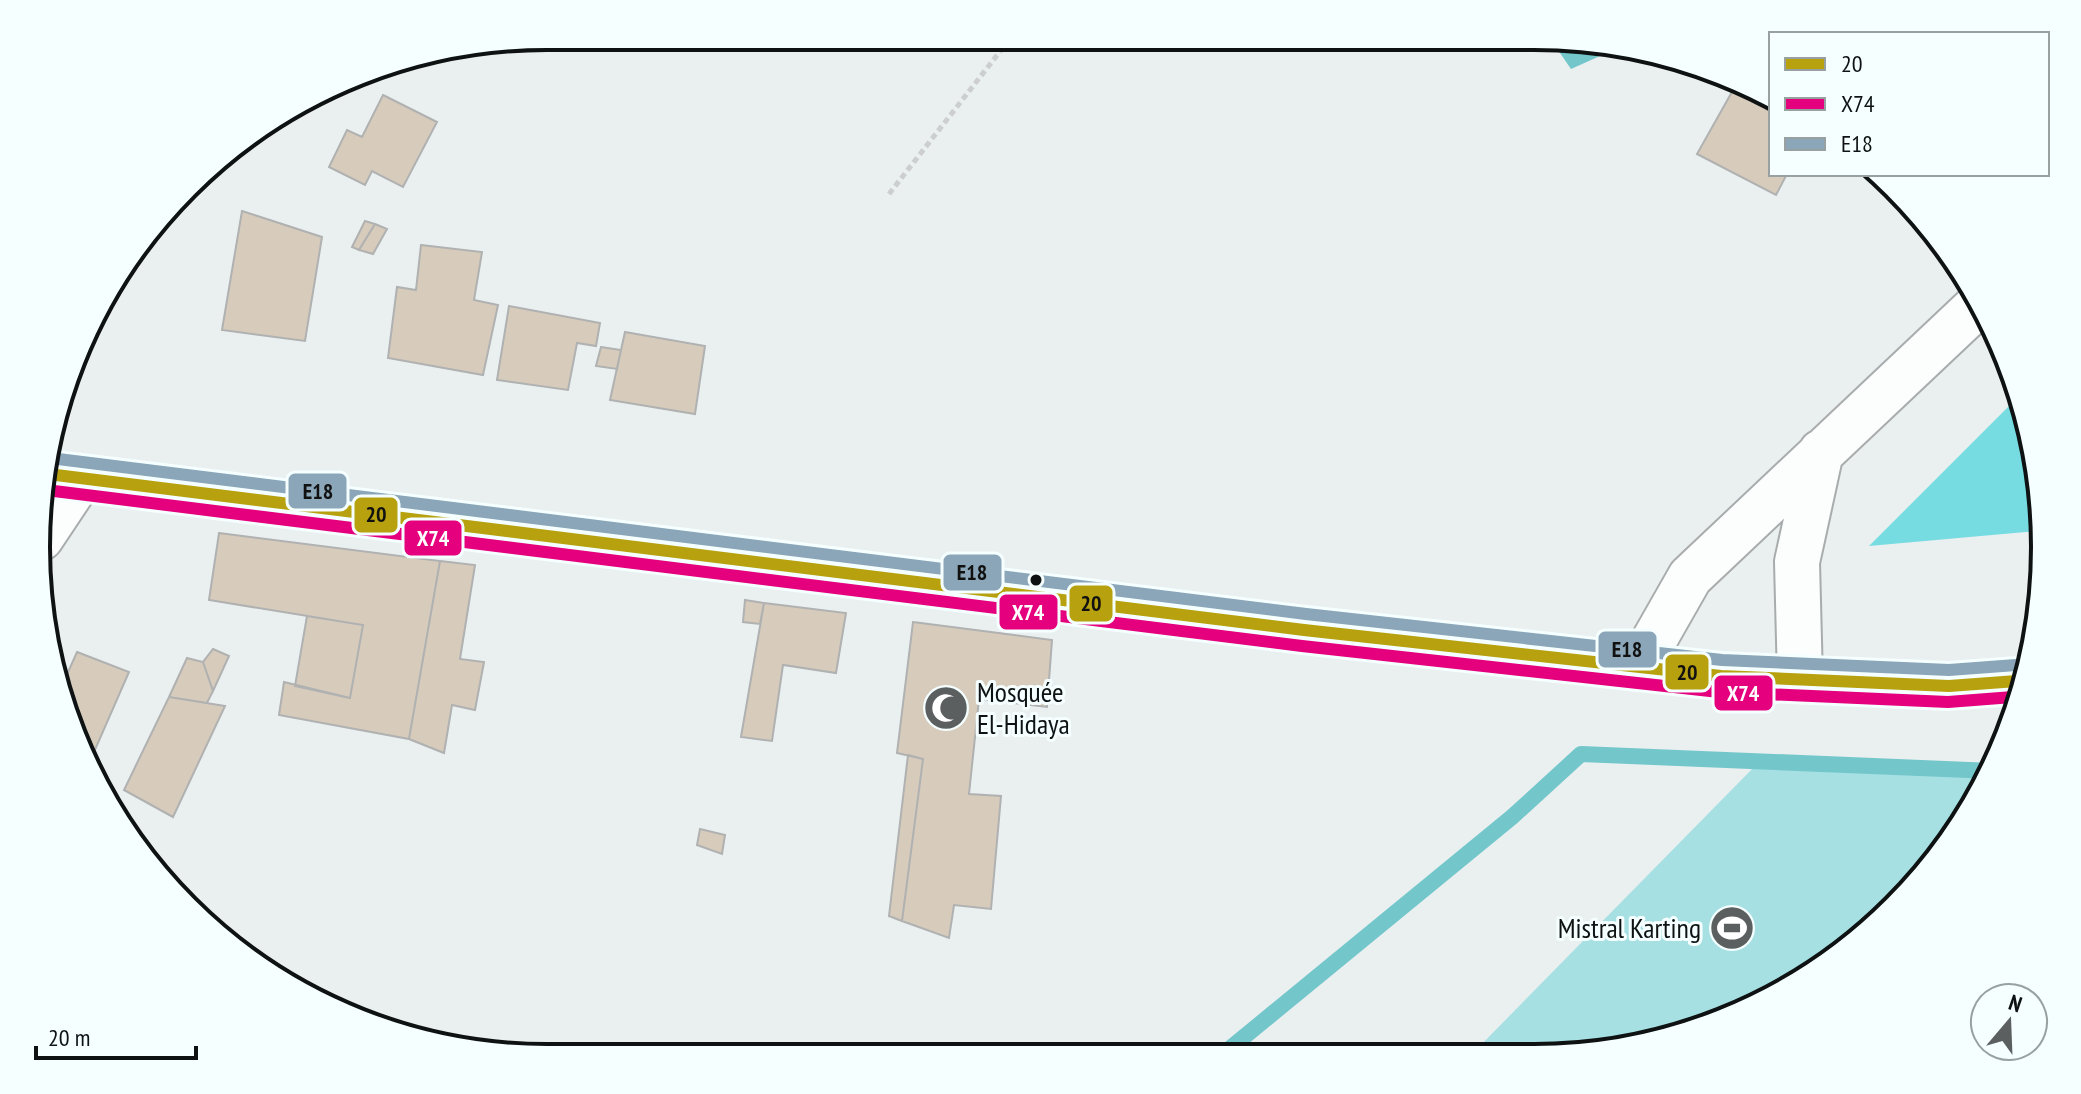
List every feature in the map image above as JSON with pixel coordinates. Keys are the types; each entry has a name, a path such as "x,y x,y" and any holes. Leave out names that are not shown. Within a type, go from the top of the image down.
{"main road":[{"path":"1650,669 1653,642 1690,577 1971,312"},
{"path":"1800,680 1797,562 1821,452"},
{"path":"51,510 64,476 1289,628 1650,669 1800,680 1949,686 2012,681"}],"path":[{"path":"889,194 1001,50"}],"shaded area":[{"path":"1558,51 1601,54 1600,56 1571,69"},
{"path":"2010,405 2027,482 2031,532 1869,546"},
{"name":"Mistral Karting","path":"1757,764 1980,766 1947,823 1908,875 1837,941 1754,993 1694,1018 1599,1040 1482,1044"}],"building":[{"path":"1732,92 1769,109 1769,176 1786,176 1776,195 1697,154"},
{"path":"383,95 437,122 403,187 372,171 365,185 329,167 347,130 362,137"},
{"path":"242,211 322,237 305,341 222,330"},
{"path":"365,221 375,224 359,250 352,247"},
{"path":"375,224 387,229 373,254 359,250"},
{"path":"421,245 482,252 474,300 498,305 483,375 388,358 397,287 416,290"},
{"path":"509,306 600,323 596,346 577,343 568,390 497,380"},
{"path":"625,332 705,346 695,414 610,400"},
{"path":"601,347 621,350 617,369 596,366"},
{"path":"219,533 440,561 409,739 279,715 284,682 350,698 363,625 209,600"},
{"path":"440,561 475,565 460,659 484,662 475,710 452,705 444,753 409,739"},
{"path":"745,600 764,603 760,624 743,622"},
{"path":"764,603 846,613 836,673 783,665 772,741 741,737"},
{"path":"307,616 363,625 350,698 295,686"},
{"path":"913,622 1052,640 1047,707 979,699 969,794 1001,796 991,909 954,905 949,938 902,921 923,759 897,753"},
{"path":"213,649 229,656 213,691 203,662"},
{"path":"77,652 129,672 94,751 76,707 67,675"},
{"path":"187,658 203,662 213,691 207,703 169,697"},
{"path":"169,697 225,706 173,817 124,790"},
{"path":"908,755 923,759 902,921 889,916"},
{"path":"700,829 725,835 722,854 697,845"}],"waterway":[{"path":"1235,1044 1512,817 1581,754 1978,770"}],"transit line":[{"name":"E18","path":"58,459 1306,614 1722,660 1949,670 2016,665"},
{"name":"20","path":"55,475 1304,630 1721,676 1949,686 2012,681"},
{"name":"X74","path":"53,491 1302,646 1719,692 1948,702 2008,697"}],"place":[{"name":"Mosquée El-Hidaya","path":"946,708"},
{"name":"Mistral Karting","path":"1732,928"}]}
